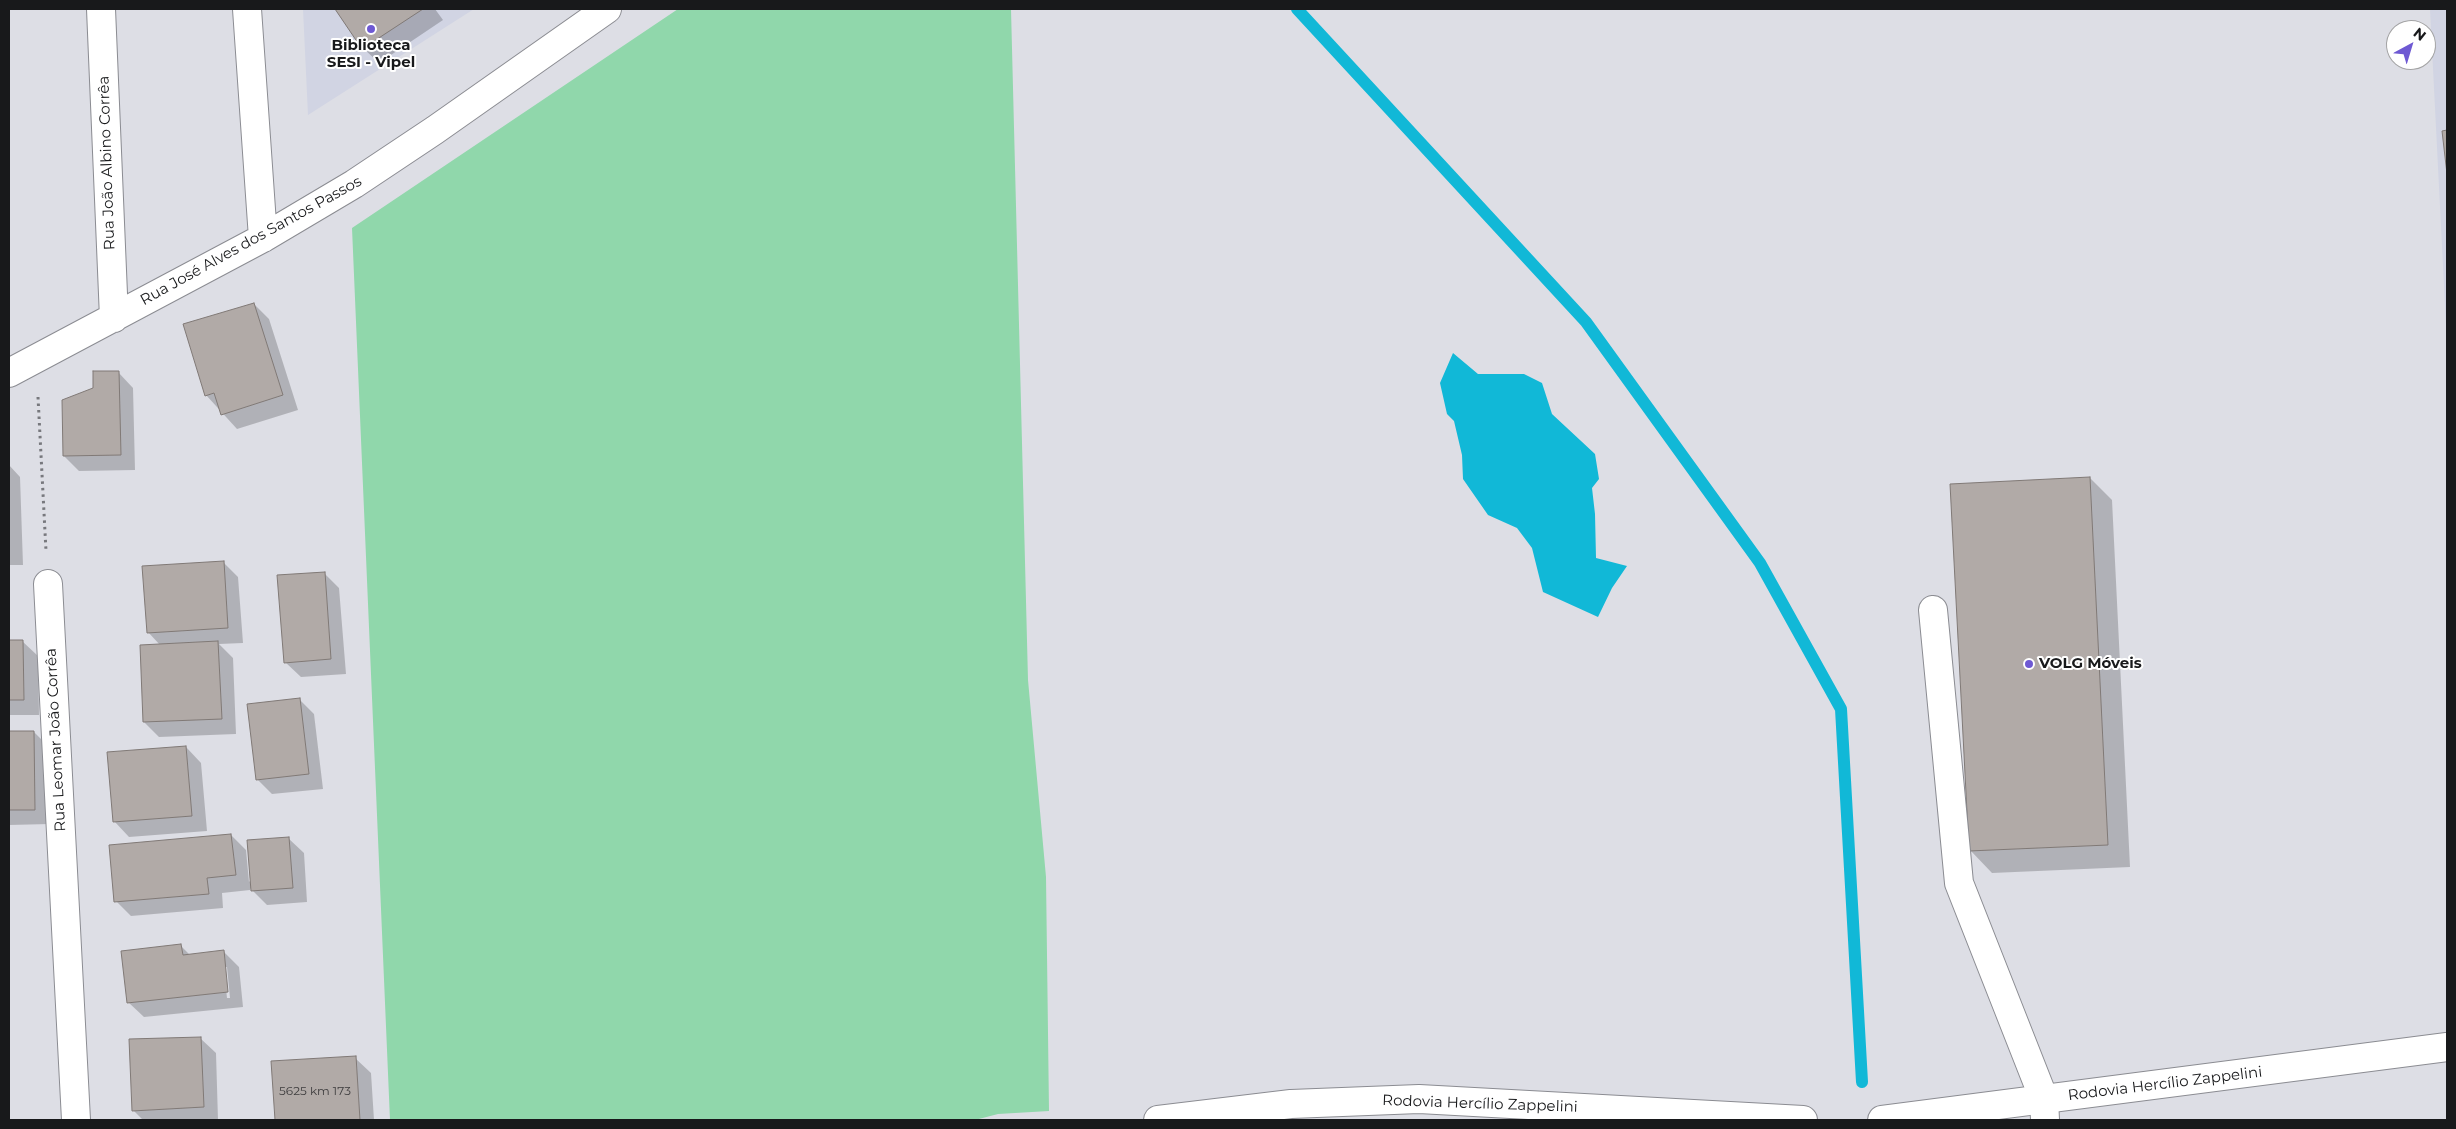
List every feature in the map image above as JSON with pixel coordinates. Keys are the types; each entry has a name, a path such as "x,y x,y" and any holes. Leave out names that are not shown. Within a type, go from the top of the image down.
{"street":[{"name":"Rua João Albino Corrêa","path":"101,9 114,318"},
{"path":"247,9 263,238"},
{"name":"Rua José Alves dos Santos Passos","path":"9,373 263,238 354,184 607,9"},
{"name":"Rua Leomar João Corrêa","path":"48,584 76,1120"},
{"path":"1933,610 1959,882 2044,1110"},
{"name":"Rodovia Hercílio Zappelini","path":"1882,1120 2044,1110 2447,1047"},
{"name":"Rodovia Hercílio Zappelini","path":"1173,1119 1291,1104 1418,1098 1803,1120"}],"path":[{"path":"36,359 48,584"}],"shaded area":[{"path":"303,9 474,9 308,115"},
{"path":"2430,9 2447,9 2447,345 2433,70 2436,70 2436,20 2431,20"}],"green space":[{"path":"678,9 1011,9 1028,680 1046,877 1049,1111 998,1114 975,1120 390,1120 352,228"}],"water":[{"path":"1453,353 1478,374 1524,374 1542,383 1552,414 1595,454 1599,479 1592,488 1595,514 1596,558 1627,566 1612,588 1598,617 1543,592 1532,548 1517,528 1488,515 1463,479 1462,455 1454,421 1447,414 1440,383"}],"building":[{"name":"Biblioteca SESI - Vipel","path":"335,9 423,9 362,49"},
{"path":"2447,130 2447,174 2442,131"},
{"path":"254,303 283,395 221,415 214,393 205,396 183,324"},
{"path":"93,371 119,371 121,455 63,456 62,400 93,388"},
{"name":"VOLG Móveis","path":"2090,477 2108,845 1969,851 1950,484"},
{"path":"224,561 228,628 147,633 142,566"},
{"path":"325,572 331,659 284,663 277,575"},
{"path":"9,640 23,640 24,700 9,700"},
{"path":"218,641 222,719 143,722 140,645"},
{"path":"300,698 309,774 256,780 247,704"},
{"path":"9,731 34,731 35,810 9,810"},
{"path":"186,746 192,816 113,822 107,752"},
{"path":"231,834 236,875 207,878 209,894 114,902 109,845"},
{"path":"289,837 293,888 251,891 247,840"},
{"path":"181,944 183,955 224,950 228,992 127,1003 121,951"},
{"path":"201,1037 204,1107 132,1111 129,1039"},
{"path":"356,1056 360,1120 275,1120 271,1061"}],"waterway":[{"path":"1297,9 1586,322 1760,563 1841,709 1862,1082"}],"place":[{"name":"Biblioteca SESI - Vipel","path":"371,29"},
{"name":"VOLG Móveis","path":"2029,664"}]}
